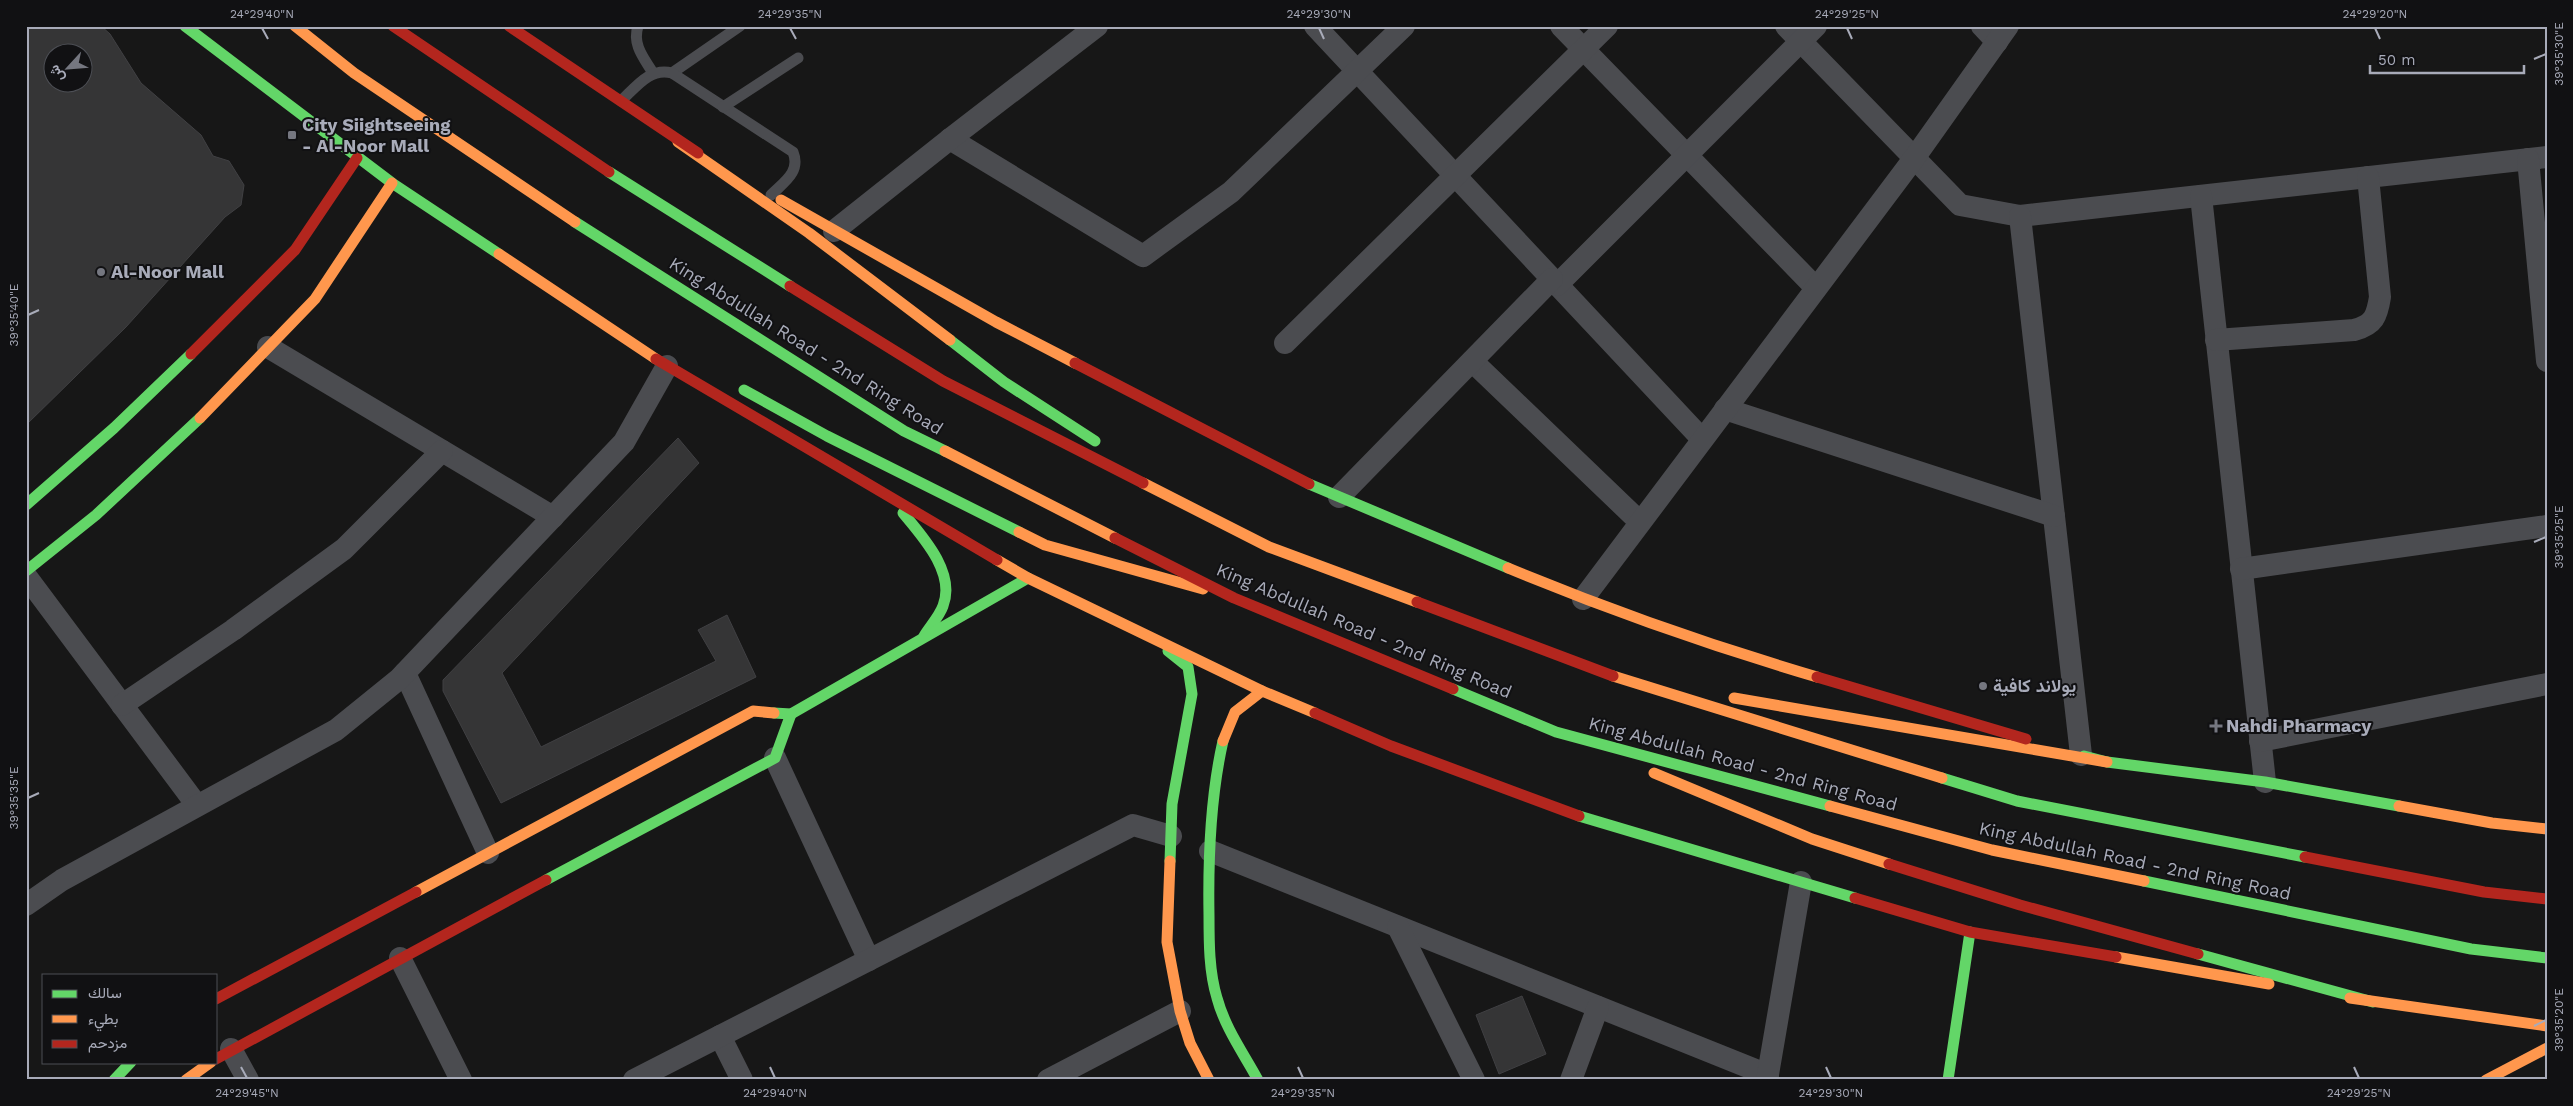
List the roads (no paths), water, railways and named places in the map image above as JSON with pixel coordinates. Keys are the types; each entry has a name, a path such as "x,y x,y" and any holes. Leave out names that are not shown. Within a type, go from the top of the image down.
{"main road":[{"path":"185,26 392,183 667,366 1028,578 1157,642 1262,691 1391,746 1592,821 1970,932 2373,1002 2547,1026"},
{"name":"King Abdullah Road - 2nd Ring Road","path":"295,26 354,73 599,238 904,431 1234,598 1556,732 1992,850 2471,950 2547,958"},
{"name":"King Abdullah Road - 2nd Ring Road","path":"393,26 637,191 943,381 1269,546 1624,680 2017,801 2484,892 2547,899"},
{"path":"509,26 809,234 1004,382 1106,448"},
{"path":"540,34 551,56"},
{"path":"678,142 996,322 1319,489 1583,599 1713,646 2107,762"},
{"path":"26,505 155,389 223,324 295,250 357,158"},
{"path":"26,571 96,515 228,391 314,298 392,183"},
{"path":"667,366 724,383 1045,546 1234,598"},
{"path":"1130,463 1269,546"},
{"path":"891,498 928,542 946,580 944,604 921,639"},
{"path":"218,998 753,711 791,714 1028,578"},
{"path":"1157,642 1188,666 1192,694 1172,804 1190,843 1209,937 1214,988 1227,1022 1258,1080"},
{"path":"1624,680 2107,762 2264,782 2492,823 2547,829"},
{"path":"1209,1080 1190,1043 1180,1011 1167,942 1190,843 1211,811 1223,742 1235,712 1262,691"},
{"path":"224,1054 775,758 791,714"},
{"path":"1556,732 1822,842 2020,905 2373,1002"},
{"path":"1948,1080 1970,932"},
{"path":"2486,1080 2547,1048"},
{"path":"114,1080 129,1064"},
{"path":"186,1080 208,1064"}],"street":[{"path":"834,231 1097,26"},
{"path":"1315,26 1702,439"},
{"path":"950,139 1143,256 1231,192 1404,26"},
{"path":"1561,26 1816,288"},
{"path":"1285,343 1607,26"},
{"path":"1339,497 1472,361 1687,155 1801,31 1960,205 2020,216 2537,158 2547,361"},
{"path":"1583,599 1915,157 1996,31"},
{"path":"2216,340 2354,330 2372,322 2378,314 2380,297 2368,177"},
{"path":"2201,196 2264,782"},
{"path":"2020,216 2081,755"},
{"path":"268,348 553,517"},
{"path":"1472,361 1640,522"},
{"path":"26,905 62,880 196,804 336,730 405,673 624,442 667,366"},
{"path":"1725,409 2054,516"},
{"path":"122,705 233,630 344,549 442,451"},
{"path":"2242,569 2547,526"},
{"path":"26,576 196,804"},
{"path":"405,673 488,853"},
{"path":"2260,741 2547,684"},
{"path":"775,758 868,960"},
{"path":"634,1080 1133,825 1190,843 1768,1077 1800,882"},
{"path":"1398,927 1474,1080"},
{"path":"400,958 461,1080"},
{"path":"1571,1080 1598,1007"},
{"path":"1048,1080 1180,1011"},
{"path":"720,1036 742,1080"},
{"path":"224,1054 248,1080"}],"lane":[{"path":"638,26 635,36 640,53 653,74"},
{"path":"672,73 740,26"},
{"path":"723,107 798,58"},
{"path":"620,102 653,74 662,71 672,73 793,152 797,162 795,170 771,195"}],"place":[{"name":"City Siightseeing - Al-Noor Mall","path":"292,135"},
{"name":"Al-Noor Mall","path":"101,272"},
{"name":"يولاند كافية","path":"1983,686"},
{"name":"Nahdi Pharmacy","path":"2216,726"}]}
